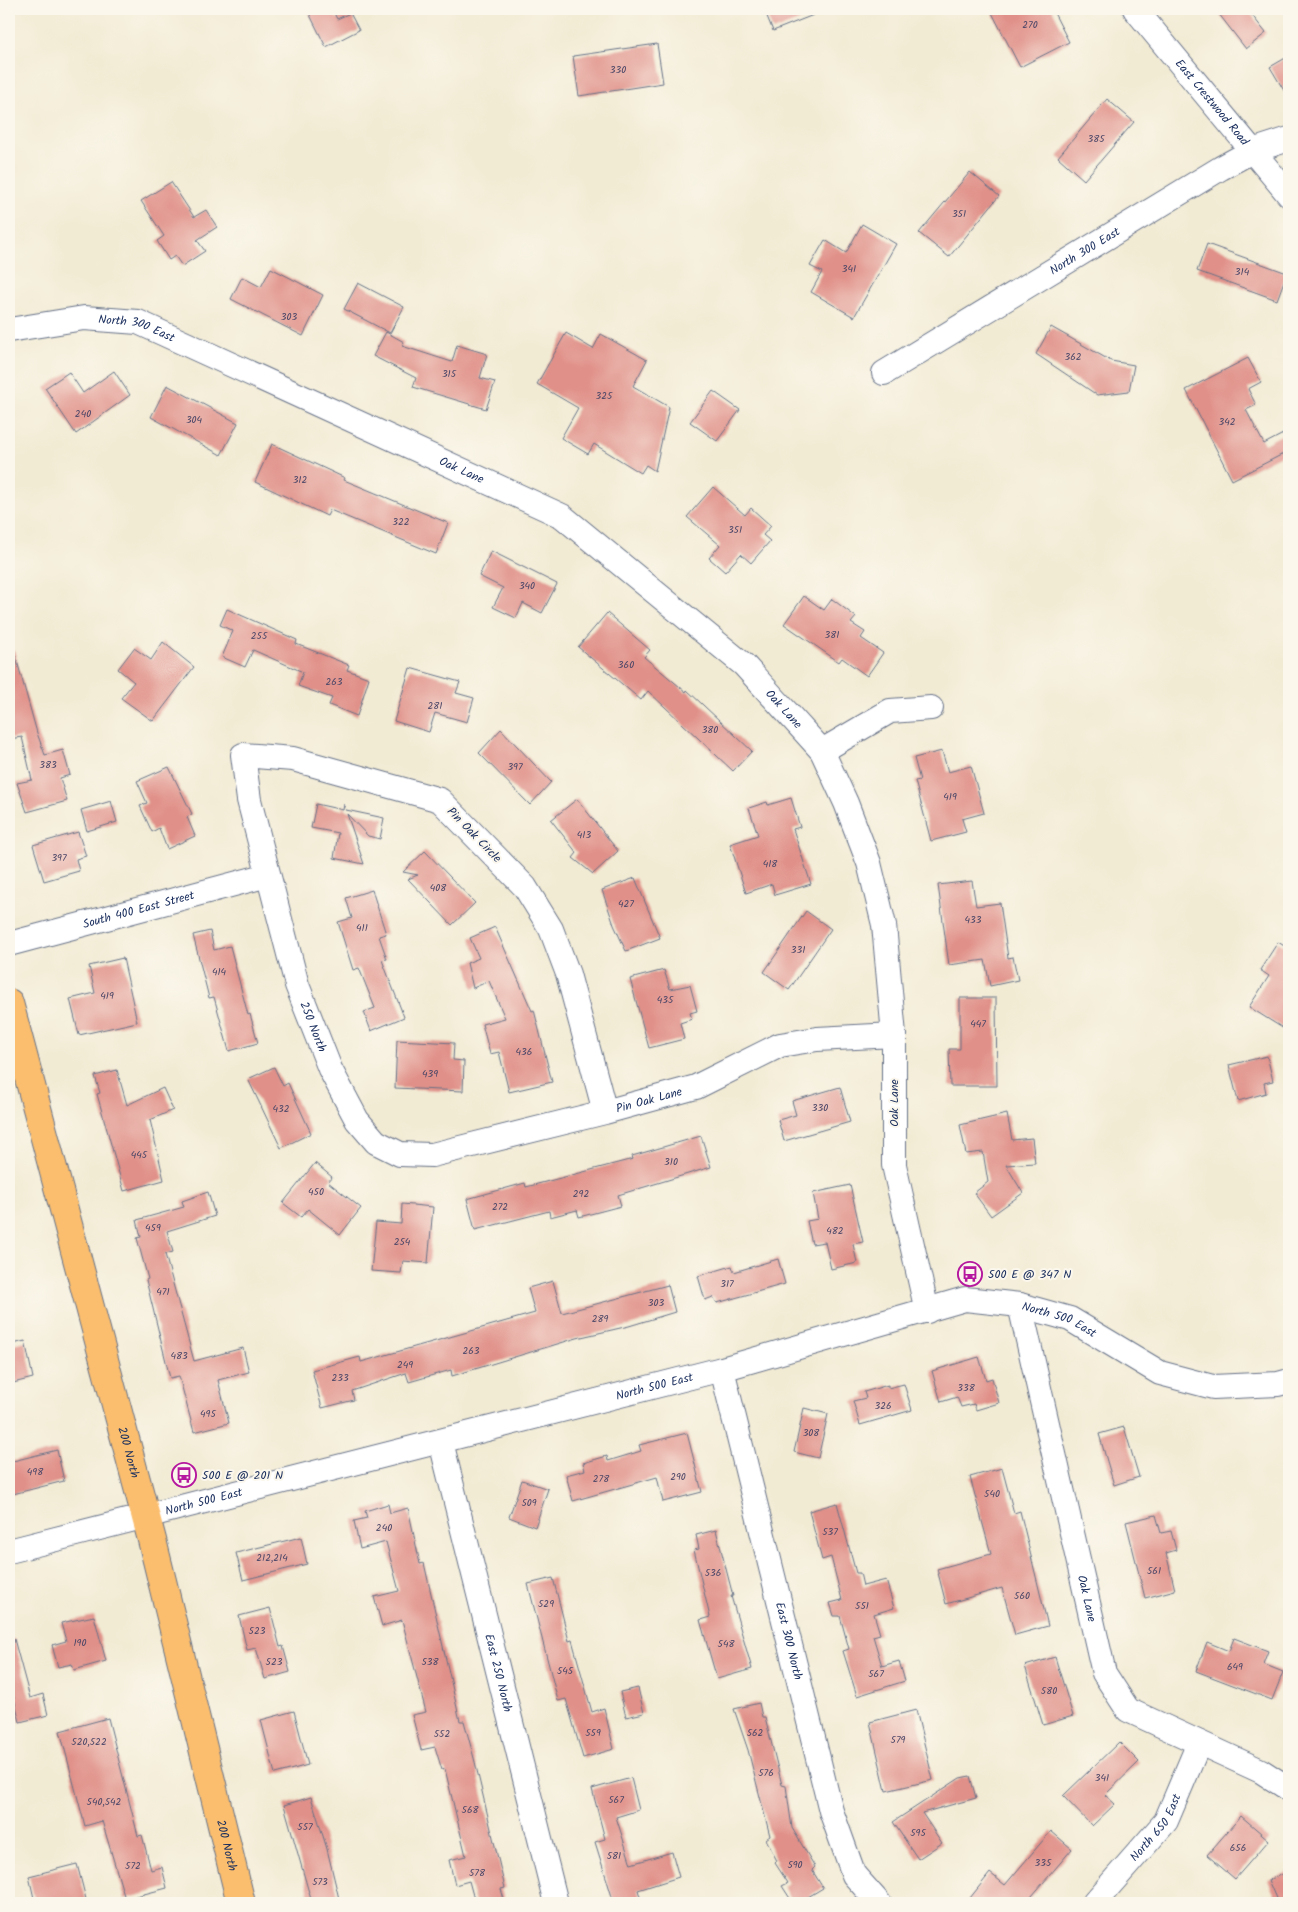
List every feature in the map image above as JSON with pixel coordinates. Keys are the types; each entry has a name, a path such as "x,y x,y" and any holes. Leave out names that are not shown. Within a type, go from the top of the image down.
{"main road":[{"name":"200 North","path":"9,1002 145,1517 241,1903"}],"street":[{"name":"East Crestwood Road","path":"1134,9 1289,195"},
{"name":"North 300 East","path":"884,373 1252,151 1289,139"},
{"name":"North 300 East","path":"9,330 84,318 138,322 255,376"},
{"name":"Oak Lane","path":"255,376 562,516 744,665 822,751 846,803 871,872 884,925 894,1035 894,1165 927,1311"},
{"path":"822,751 890,711 931,708"},
{"name":"Pin Oak Circle","path":"268,875 248,800 243,755 293,759 440,800 525,887 551,929 568,974 605,1112"},
{"name":"South 400 East Street","path":"9,944 268,875"},
{"name":"250 North","path":"268,875 296,984 330,1069 356,1120 376,1142 400,1154"},
{"name":"Pin Oak Lane","path":"400,1154 432,1155 605,1112 696,1087 780,1045 817,1038 894,1035"},
{"name":"North 500 East","path":"9,1551 722,1369 965,1299 1020,1305 1070,1319 1160,1373 1213,1387 1278,1384 1289,1381"},
{"name":"Oak Lane","path":"1020,1305 1104,1673 1128,1710 1261,1771 1289,1789"},
{"name":"East 300 North","path":"722,1369 832,1811 854,1875 879,1903"},
{"name":"East 250 North","path":"441,1442 556,1903"},
{"name":"North 650 East","path":"1094,1903 1166,1821 1200,1743"}],"building":[{"path":"307,9 332,9 337,19 350,13 359,30 326,47"},
{"path":"764,9 826,9 826,10 773,31"},
{"path":"990,9 1052,9 1069,42 1020,67"},
{"path":"1215,9 1247,9 1266,33 1246,49"},
{"path":"657,44 663,83 579,96 573,56"},
{"path":"1289,56 1289,99 1270,67"},
{"path":"1107,99 1134,122 1084,180 1058,157"},
{"path":"970,172 999,196 949,257 919,233"},
{"path":"171,182 194,217 206,210 217,227 197,240 205,251 182,266 175,256 169,260 157,241 164,236 141,201"},
{"path":"862,224 896,244 854,317 811,292 822,272 810,266 825,240 846,253"},
{"path":"1207,244 1287,273 1277,300 1197,271"},
{"path":"271,268 323,295 303,336 231,299 242,277 261,287"},
{"path":"358,283 404,307 390,333 344,309"},
{"path":"1051,327 1111,361 1134,365 1129,391 1097,395 1036,354"},
{"path":"386,332 404,342 402,346 452,362 457,345 487,354 480,378 495,382 486,409 413,387 416,378 373,356"},
{"path":"566,333 593,349 601,334 647,360 633,386 669,407 655,471 646,465 641,473 594,444 588,454 561,438 578,408 537,384"},
{"path":"1248,358 1261,382 1248,389 1256,405 1246,410 1264,444 1283,434 1289,445 1289,451 1232,480 1186,390"},
{"path":"114,371 130,395 76,434 45,388 69,372 83,393"},
{"path":"167,385 238,423 221,455 151,417"},
{"path":"713,391 740,410 717,441 690,422"},
{"path":"272,444 345,478 344,480 448,523 436,554 330,510 327,516 255,482"},
{"path":"713,487 745,515 751,508 771,526 763,535 770,541 751,563 741,554 725,572 709,558 720,545 687,517"},
{"path":"491,551 557,584 542,613 523,603 516,618 493,607 503,588 479,576"},
{"path":"804,596 824,610 832,599 856,617 851,623 865,632 861,638 883,653 867,676 842,658 839,662 784,624"},
{"path":"227,609 297,640 296,644 349,665 347,670 369,678 357,716 329,705 332,698 298,686 303,672 253,650 245,667 222,657 233,631 220,625"},
{"path":"607,613 650,650 644,657 686,692 687,690 752,751 733,771 648,691 641,700 578,647"},
{"path":"163,642 194,667 153,721 121,698 134,682 118,669 134,648 151,660"},
{"path":"14,650 45,755 63,750 70,775 60,778 67,801 27,812 17,783 32,780 22,737 9,739 9,651"},
{"path":"410,668 460,682 456,693 474,698 467,722 435,713 429,732 394,721"},
{"path":"501,729 551,782 530,805 479,753"},
{"path":"942,751 948,772 971,766 984,813 962,819 966,832 931,841 915,781 920,780 914,758"},
{"path":"169,767 192,814 187,817 195,836 167,849 159,828 152,832 140,806 147,803 137,781"},
{"path":"791,798 800,827 793,829 811,884 775,895 772,884 746,893 730,844 758,835 749,808 767,802 768,805"},
{"path":"577,799 618,851 593,874 573,858 577,853 551,820"},
{"path":"111,801 117,822 87,831 81,810"},
{"path":"316,804 343,810 344,804 346,810 384,818 380,839 368,836 347,814 364,864 334,858 338,833 311,828"},
{"path":"78,832 86,856 76,859 79,871 44,881 33,845"},
{"path":"425,851 475,903 452,925 408,879 418,875 403,872"},
{"path":"635,878 660,938 626,951 614,925 602,890"},
{"path":"972,881 976,906 1000,903 1008,958 1013,957 1018,980 990,986 985,960 949,965 938,885"},
{"path":"372,890 386,934 379,936 387,959 382,960 404,1017 371,1031 364,1012 375,1008 359,968 353,970 338,922 352,918 346,898"},
{"path":"806,911 831,929 789,990 764,972"},
{"path":"495,927 532,1011 534,1010 552,1082 509,1092 499,1052 490,1054 482,1024 505,1018 489,981 473,988 467,963 479,958 470,938"},
{"path":"210,931 214,950 230,946 248,1015 250,1014 258,1043 229,1051 214,997 209,998 193,935"},
{"path":"1278,942 1289,949 1289,1032 1249,1007 1269,976 1260,970"},
{"path":"123,958 137,1022 79,1035 70,999 95,993 89,966"},
{"path":"664,970 670,989 690,985 697,1011 690,1013 692,1019 680,1023 684,1039 649,1048 630,979"},
{"path":"960,998 996,998 997,1086 950,1086 949,1049 960,1049"},
{"path":"397,1040 454,1043 453,1060 464,1061 463,1091 395,1088"},
{"path":"1267,1056 1273,1081 1264,1083 1266,1093 1238,1101 1229,1065"},
{"path":"274,1067 283,1086 288,1083 311,1133 281,1148 248,1079"},
{"path":"117,1070 127,1105 163,1088 173,1110 150,1120 164,1180 124,1191 97,1094 100,1093 95,1076"},
{"path":"840,1087 850,1122 784,1141 778,1120 796,1115 792,1101"},
{"path":"1007,1114 1012,1140 1032,1138 1035,1163 1006,1165 1023,1193 991,1216 974,1193 988,1182 983,1152 966,1154 960,1125"},
{"path":"701,1136 711,1167 618,1195 621,1206 579,1217 577,1210 550,1217 549,1211 475,1230 467,1199 525,1183 526,1187 633,1159 632,1156"},
{"path":"315,1163 332,1177 328,1182 361,1208 340,1235 308,1209 301,1217 283,1203"},
{"path":"850,1185 863,1242 853,1244 857,1263 831,1269 825,1242 812,1244 807,1221 818,1219 813,1193"},
{"path":"208,1192 215,1216 167,1231 173,1252 165,1254 194,1361 243,1348 249,1372 218,1380 229,1423 194,1432 179,1376 170,1378 137,1238 141,1237 137,1220 184,1207 182,1201"},
{"path":"402,1204 433,1207 428,1263 403,1261 401,1273 371,1271 376,1222 401,1224"},
{"path":"778,1259 785,1284 717,1303 713,1297 705,1300 698,1276 732,1266 734,1272"},
{"path":"553,1281 562,1313 668,1285 675,1312 629,1326 577,1338 452,1376 451,1370 409,1382 406,1373 352,1391 354,1400 322,1408 312,1370 360,1357 361,1362 535,1313 528,1288"},
{"path":"25,1341 33,1378 9,1384 9,1345"},
{"path":"979,1357 986,1380 992,1378 999,1403 976,1410 974,1404 961,1407 957,1397 941,1402 932,1371"},
{"path":"904,1384 912,1410 860,1425 853,1401 866,1398 864,1392 888,1385 888,1388"},
{"path":"804,1408 828,1414 818,1458 794,1452"},
{"path":"1124,1427 1139,1477 1114,1485 1099,1434"},
{"path":"687,1433 702,1492 663,1502 657,1477 573,1501 566,1475 585,1470 583,1463 607,1456 608,1461 641,1451 639,1445"},
{"path":"57,1450 64,1481 9,1495 9,1462"},
{"path":"1002,1468 1014,1513 1020,1511 1048,1626 1015,1635 1002,1588 946,1604 937,1569 991,1554 970,1477"},
{"path":"522,1480 548,1489 535,1527 509,1517"},
{"path":"837,1503 856,1573 860,1573 863,1586 886,1580 894,1608 874,1614 880,1634 873,1636 882,1666 899,1661 905,1681 857,1696 843,1651 849,1649 840,1616 834,1616 830,1603 842,1600 831,1557 822,1560 809,1511"},
{"path":"388,1504 390,1513 408,1508 420,1564 424,1563 460,1721 464,1721 475,1762 505,1888 501,1889 505,1903 475,1903 469,1881 455,1885 449,1860 466,1856 445,1769 442,1770 435,1747 421,1750 412,1715 426,1712 402,1620 382,1626 374,1597 399,1591 386,1542 360,1549 354,1521 367,1518 365,1511"},
{"path":"1156,1515 1161,1533 1171,1531 1176,1550 1166,1553 1175,1590 1145,1598 1126,1522"},
{"path":"716,1530 733,1596 731,1596 752,1669 717,1679 700,1620 710,1617 694,1550 699,1549 696,1535"},
{"path":"301,1537 307,1564 243,1580 236,1553"},
{"path":"553,1578 569,1641 572,1640 592,1712 604,1708 614,1749 583,1758 566,1699 558,1701 528,1584"},
{"path":"270,1608 280,1647 283,1646 290,1672 265,1679 256,1648 247,1650 239,1616"},
{"path":"94,1616 106,1661 74,1670 72,1664 58,1667 52,1645 66,1641 61,1623"},
{"path":"1234,1638 1268,1651 1263,1664 1283,1672 1272,1700 1196,1671 1207,1642 1229,1651"},
{"path":"14,1639 30,1698 43,1694 48,1715 20,1722 12,1690 9,1691 9,1640"},
{"path":"1055,1657 1073,1716 1043,1725 1025,1666"},
{"path":"638,1688 644,1713 626,1717 620,1692"},
{"path":"759,1703 762,1717 765,1717 782,1785 786,1786 792,1828 815,1867 812,1870 823,1888 798,1903 793,1903 782,1886 788,1883 775,1863 777,1861 766,1839 770,1836 748,1750 734,1709"},
{"path":"916,1710 933,1780 886,1791 870,1722"},
{"path":"294,1711 308,1765 275,1774 261,1720"},
{"path":"108,1718 138,1836 142,1835 151,1870 162,1867 167,1888 125,1899 102,1821 85,1826 60,1731"},
{"path":"1119,1742 1139,1762 1105,1795 1115,1804 1092,1826 1063,1796"},
{"path":"970,1776 976,1798 922,1813 942,1843 918,1859 893,1822 960,1778"},
{"path":"631,1778 639,1810 616,1817 631,1864 672,1852 679,1877 638,1890 642,1903 614,1903 595,1842 605,1839 592,1789"},
{"path":"311,1797 327,1849 340,1903 312,1903 284,1805"},
{"path":"1241,1816 1269,1840 1235,1879 1207,1855"},
{"path":"1051,1831 1072,1849 1026,1903 966,1903 990,1873 1005,1885"},
{"path":"77,1864 87,1903 35,1903 29,1876"},
{"path":"1289,1872 1289,1903 1278,1903 1268,1880"}],"place":[{"name":"500 E @ 347 N","path":"970,1274"},
{"name":"500 E @ 201 N","path":"184,1475"}]}
